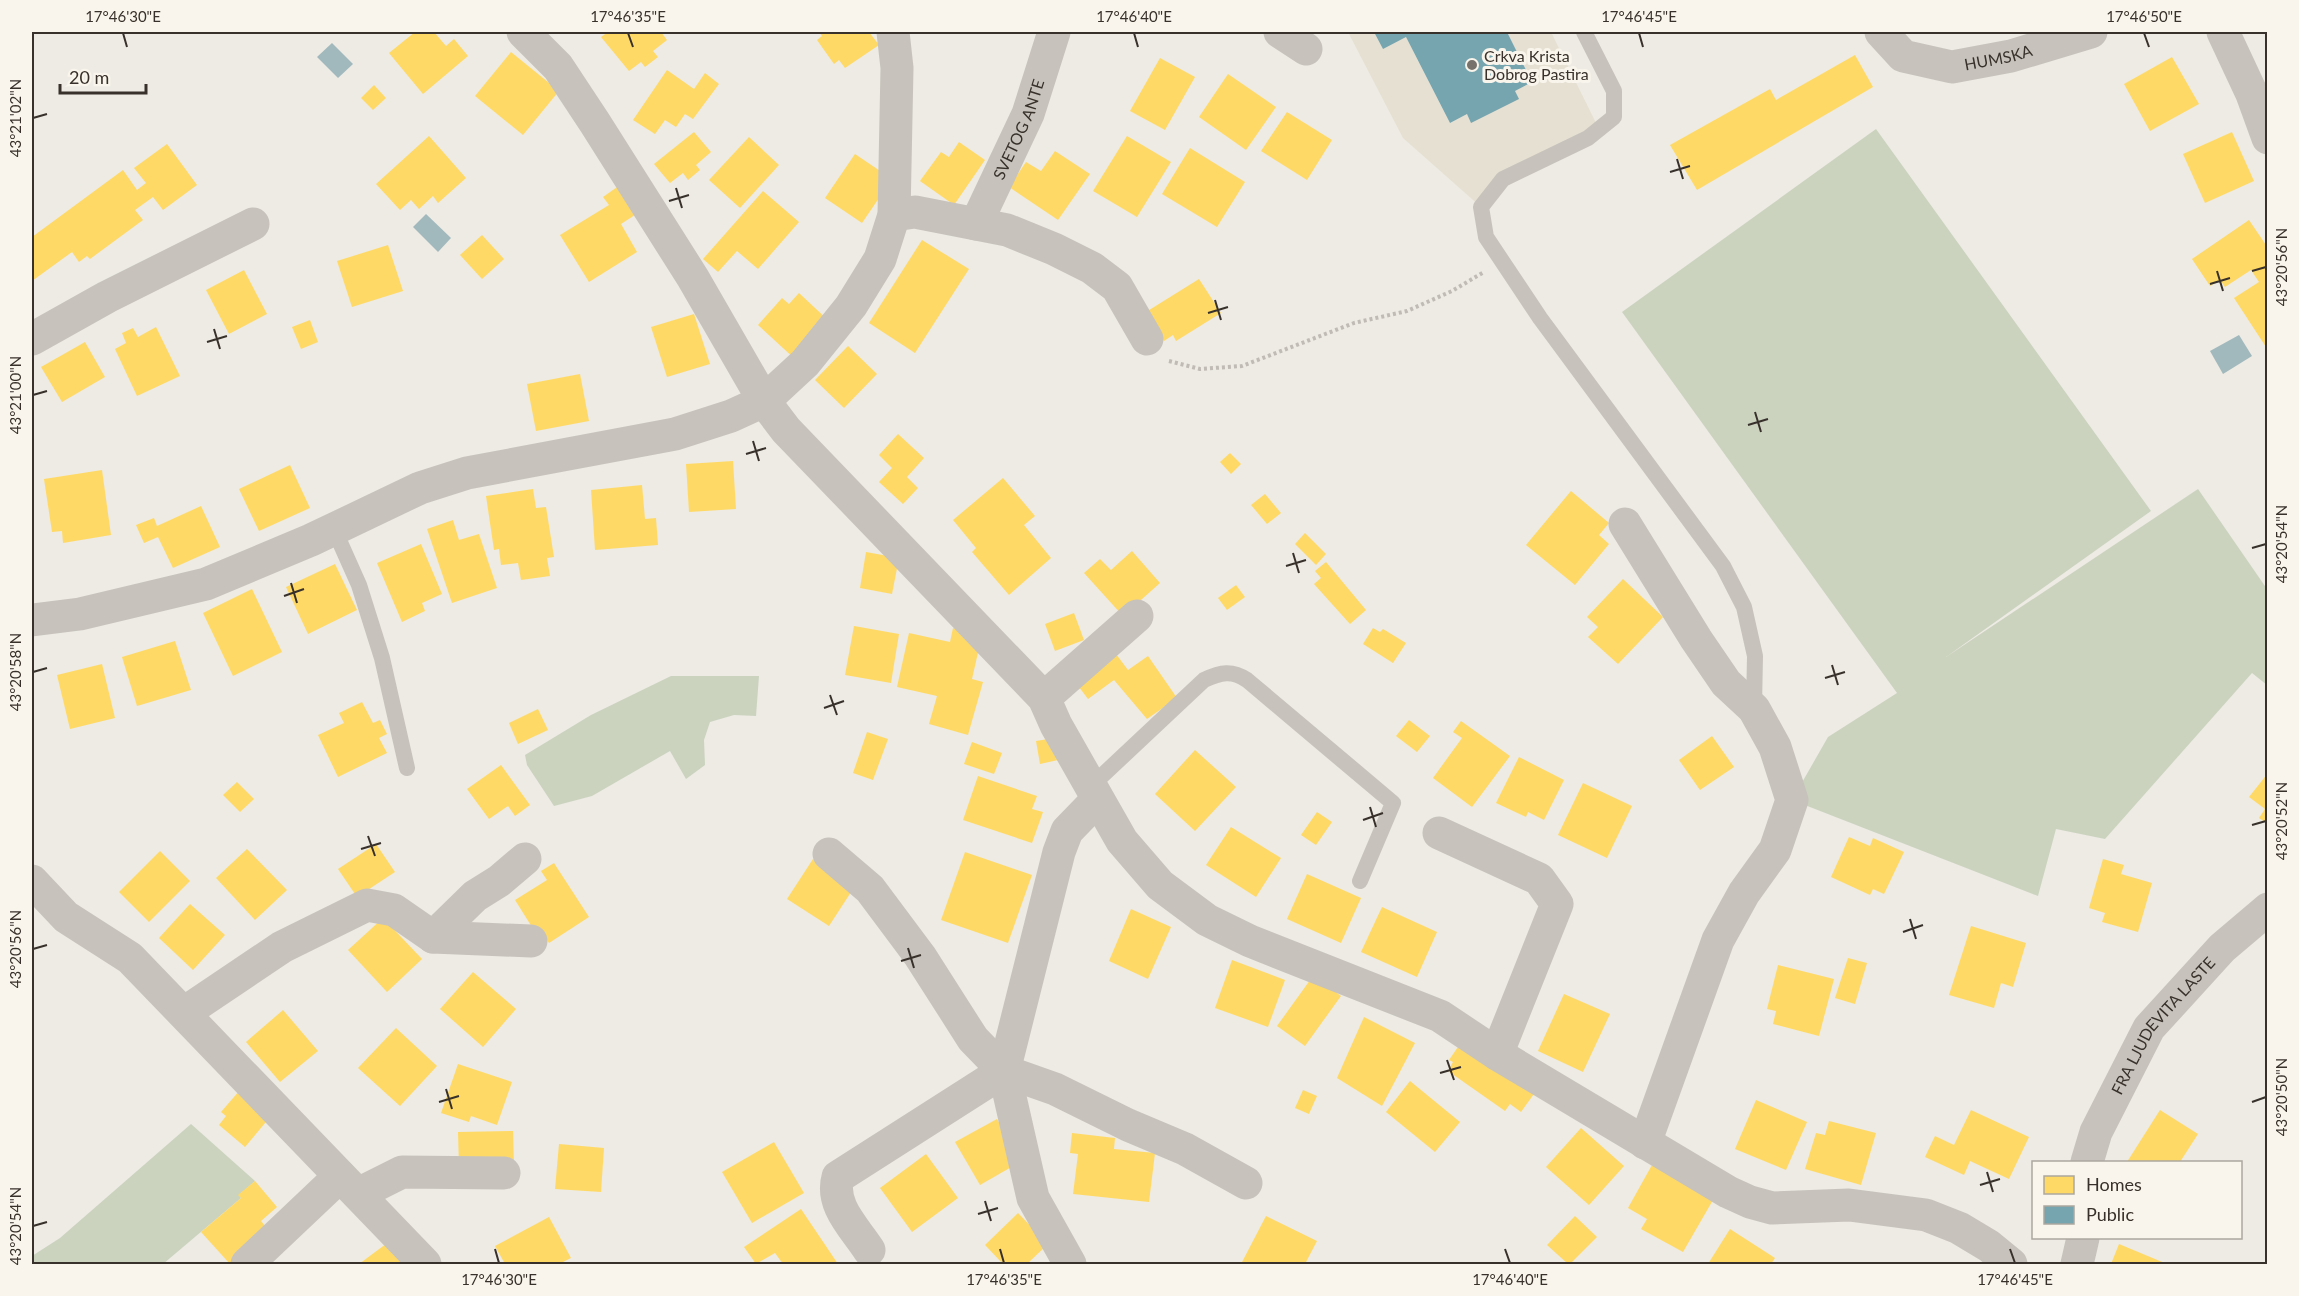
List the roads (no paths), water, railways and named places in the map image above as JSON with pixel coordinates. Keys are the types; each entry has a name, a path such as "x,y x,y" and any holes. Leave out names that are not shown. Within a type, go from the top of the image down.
{"street":[{"path":"523,32 558,67 595,123 693,278 764,401 786,430 1044,698 1094,794 1122,841 1160,885 1207,920 1272,950 1440,1016 1497,1054 1645,1143 1728,1192 1750,1202 1772,1208 1849,1205 1926,1215 1959,1228 1989,1246 2011,1264"},
{"path":"32,620 80,614 206,584 334,529 420,488 467,473 675,434 731,416 764,401 805,363 851,306 880,259 894,215 897,68 893,32"},
{"name":"SVETOG ANTE","path":"976,224 1028,114 1054,32"},
{"name":"HUMSKA","path":"1881,32 1903,56 1952,68 2011,56 2091,32"},
{"path":"2223,32 2266,128"},
{"path":"894,215 915,212 1007,230 1054,249 1092,268 1118,287 1147,339"},
{"path":"32,339 107,297 253,224"},
{"path":"1625,524 1714,666 1726,683 1754,709 1775,747 1792,800 1775,850 1744,893 1718,940 1645,1143"},
{"path":"1044,698 1137,616"},
{"path":"1070,1264 1033,1198 1004,1071 1059,852 1067,831 1094,794"},
{"path":"1439,833 1539,879 1557,904 1497,1054"},
{"path":"829,854 870,889 920,956 973,1039 1004,1071 1055,1089 1128,1125 1185,1149 1246,1183"},
{"path":"433,937 475,896 499,881 525,859"},
{"path":"32,881 66,917 130,958 425,1264"},
{"path":"184,1013 282,947 367,905 394,910 433,937 531,941"},
{"name":"FRA LJUDEVITA LASTE","path":"2087,1161 2096,1132 2149,1028 2222,948 2268,909"},
{"path":"869,1250 837,1203 835,1188 838,1177 1004,1071"},
{"path":"248,1264 349,1185 402,1172 504,1173"},
{"path":"2077,1264 2083,1239"}],"lane":[{"path":"1584,32 1614,92 1614,117 1588,138 1503,179 1481,207 1486,237 1540,318 1723,566 1744,607 1755,656 1754,709"},
{"path":"334,529 359,585 379,648 407,768"},
{"path":"1094,794 1204,680 1219,673 1236,673 1393,803 1360,881"}],"water":[{"path":"332,43 353,64 338,78 317,57"},
{"path":"426,214 451,238 438,252 413,227"},
{"path":"2239,335 2252,356 2223,374 2210,351"}],"place":[{"name":"Crkva Krista Dobrog Pastira","path":"1472,65"}]}
